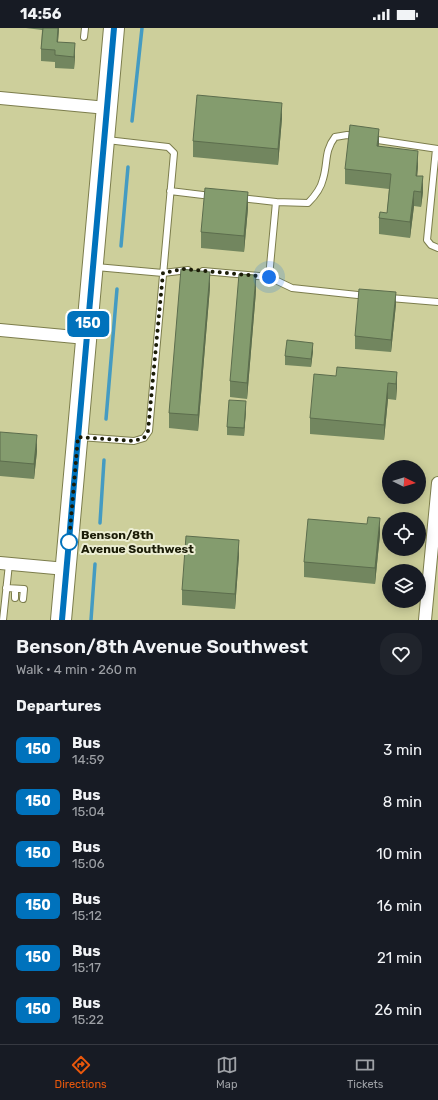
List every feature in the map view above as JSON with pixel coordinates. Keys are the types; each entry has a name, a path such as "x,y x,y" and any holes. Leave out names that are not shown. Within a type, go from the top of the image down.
{"main road":[{"path":"62,620 114,28"}],"street":[{"path":"0,98 107,108"},
{"path":"0,330 86,338"},
{"path":"425,620 436,533 438,483"},
{"path":"4,563 66,569"}],"lane":[{"path":"84,37 85,28"},
{"path":"231,197 308,204 316,195 323,180 328,146 335,137 347,135 437,149 427,240 431,245 438,248"},
{"path":"78,437 134,441 144,438 148,431 174,153 168,147 104,140"},
{"path":"170,191 216,196"},
{"path":"269,277 276,202"},
{"path":"92,267 163,273 184,269 269,277 292,288 376,296"},
{"path":"384,297 438,302"},
{"path":"3,620 6,588 4,563"},
{"path":"6,588 24,590 23,599"},
{"path":"15,589 15,598"}],"building":[{"path":"43,28 58,28 57,42 75,43 74,57 55,55 55,50 41,49"},
{"path":"197,95 282,103 278,149 193,141"},
{"path":"350,125 379,129 377,146 418,151 416,176 423,176 421,192 414,191 410,222 379,218 380,212 387,213 391,174 345,169"},
{"path":"205,188 248,192 244,236 201,232"},
{"path":"181,269 210,272 198,415 169,413"},
{"path":"239,274 256,275 247,383 230,381"},
{"path":"359,289 396,292 391,340 355,336"},
{"path":"287,340 313,343 311,359 285,356"},
{"path":"337,367 397,372 396,384 388,383 384,425 310,418 314,374 336,376"},
{"path":"229,400 246,401 244,428 227,427"},
{"path":"0,432 37,435 34,464 0,461"},
{"path":"368,517 380,518 375,568 304,562 308,519 367,524"},
{"path":"186,536 239,540 235,594 182,590"}],"waterway":[{"path":"132,121 142,28"},
{"path":"121,246 128,167"},
{"path":"106,419 117,289"},
{"path":"100,523 104,460"},
{"path":"91,620 95,564"}],"bus line":[{"name":"150","path":"62,620 114,28"}],"place":[{"name":"Benson/8th Avenue Southwest","path":"69,542"}],"route":[{"path":"69,542 78,437 134,441 144,438 148,431 163,273 184,269 269,277"}]}
